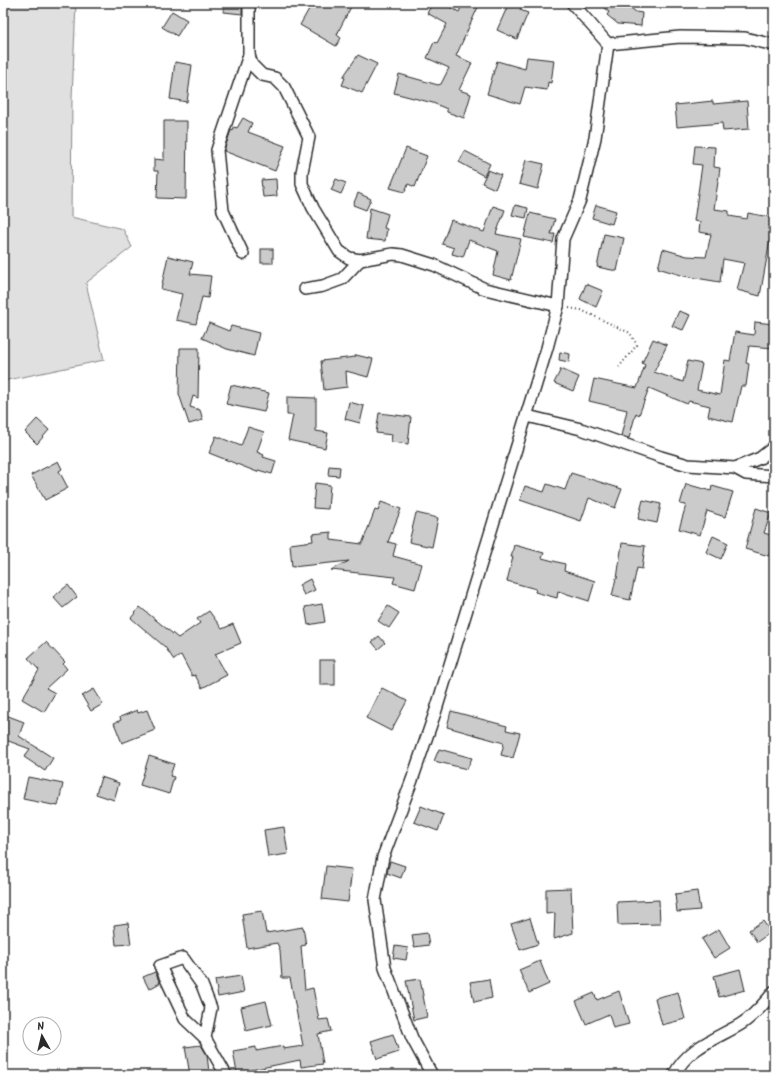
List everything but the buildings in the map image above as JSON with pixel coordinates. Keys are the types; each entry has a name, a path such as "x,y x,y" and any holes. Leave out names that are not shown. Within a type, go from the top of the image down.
{"street":[{"path":"249,3 250,55 252,65 262,75 275,78 284,87 309,137 302,172 302,184 308,199 339,251 349,258 360,260 394,254 402,255 434,265 485,289 558,306"},
{"path":"432,1075 412,1038 385,968 375,900 383,857 436,710 527,416 558,306 562,239 580,200 594,138 608,44 572,3"},
{"path":"608,44 680,37 745,38 774,45"},
{"path":"243,254 223,211 217,150 250,55"},
{"path":"305,289 323,286 342,279 360,260"},
{"path":"527,416 581,429 661,457 688,464 735,468 746,474 774,476"},
{"path":"735,468 760,458 774,447"},
{"path":"205,1038 211,1008 202,986 183,958 160,966 185,1019 205,1038 226,1075"},
{"path":"674,1075 680,1063 696,1048 741,1024 756,1012 774,992"}],"path":[{"path":"558,306 581,310 630,333 638,345 619,367"}],"shaded area":[{"path":"3,3 76,3 72,98 71,217 123,229 132,247 86,283 104,360 3,381"}]}
